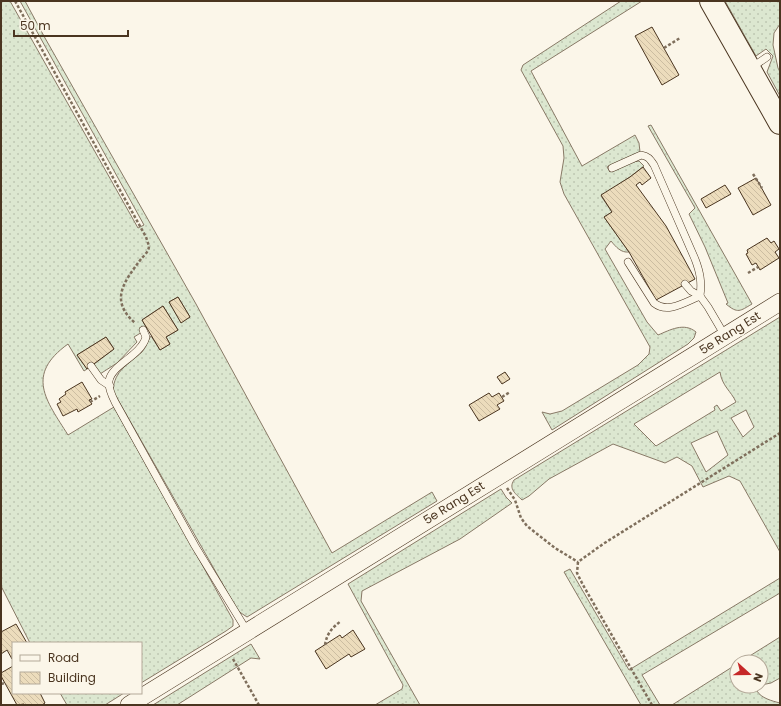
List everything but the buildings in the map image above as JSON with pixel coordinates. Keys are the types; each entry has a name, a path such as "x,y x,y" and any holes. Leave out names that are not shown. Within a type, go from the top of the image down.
{"main road":[{"path":"711,1 780,123"}],"street":[{"name":"5e Rang Est","path":"129,705 780,302"}],"lane":[{"path":"749,68 767,56"},
{"path":"612,168 640,155 650,158 701,275 700,296"},
{"path":"628,262 654,303 658,306 670,308 700,296"},
{"path":"686,284 691,291 700,296 726,336"},
{"path":"143,330 146,336 145,342 111,374 109,381 115,402 195,546 247,632"},
{"path":"91,366 100,380 110,386"}],"path":[{"path":"15,1 146,237 149,247 146,254 129,274 120,294 122,304 128,317 143,330"},
{"path":"664,48 680,38"},
{"path":"753,174 762,188"},
{"path":"748,273 758,267"},
{"path":"502,397 510,392"},
{"path":"578,562 610,540 780,433"},
{"path":"501,475 519,509 521,518 527,526 555,548 578,562"},
{"path":"578,562 577,573 583,585 652,705"},
{"path":"325,645 326,637 330,630 341,621"},
{"path":"225,646 259,705"},
{"path":"1,684 5,683"}],"green space":[{"path":"1,1 10,1 138,228 144,225 20,1 25,1 196,304 332,553 432,492 437,501 247,617 238,611 113,391 116,378 119,373 145,349 151,336 160,350 170,344 166,337 178,330 163,306 142,320 147,329 134,337 137,342 117,363 100,374 94,364 114,349 106,337 77,355 87,369 84,371 68,344 55,355 47,366 43,377 44,388 47,399 68,435 114,407 233,620 233,626 142,682 142,642 29,642 1,586","holes":["178,297 190,317 181,322 169,302"]},
{"path":"621,1 642,1 531,71 582,166 635,135 639,143 640,152 607,167 610,172 632,162 639,161 644,166 601,196 612,212 604,217 629,252 621,251 611,241 605,249 647,322 658,335 672,329 682,327 696,332 694,338 688,344 552,430 542,412 550,414 562,411 638,365 649,354 650,347 564,194 560,182 564,158 563,146 521,70 523,65"},
{"path":"725,1 780,1 780,24 774,33 773,45 780,72 780,96 767,72 773,56 766,49 756,56"},
{"path":"651,125 752,304 745,308 736,310 726,304 728,303 705,247 689,214 695,208 648,126"},
{"path":"780,317 780,552 740,481 729,476 703,487 692,466 677,457 665,463 613,444 549,479 522,500 512,489 512,483 514,480","holes":["720,372 725,385 736,402 721,411 717,405 714,407 715,410 656,446 634,424","746,410 754,427 743,437 731,418","717,431 728,455 706,472 691,443"]},
{"path":"501,489 512,503 460,539 362,591 361,601 420,705 375,705 402,689 403,685 348,584"},
{"path":"570,569 629,670 780,578 780,593 642,675 660,705 641,705 564,572"},
{"path":"780,637 780,678 769,683 769,654 753,654"},
{"path":"251,644 260,659 251,658 177,705 153,705"},
{"path":"729,669 729,694 760,694 767,699 780,703 780,705 672,705"},
{"path":"61,694 122,694 105,705 67,705"}]}
